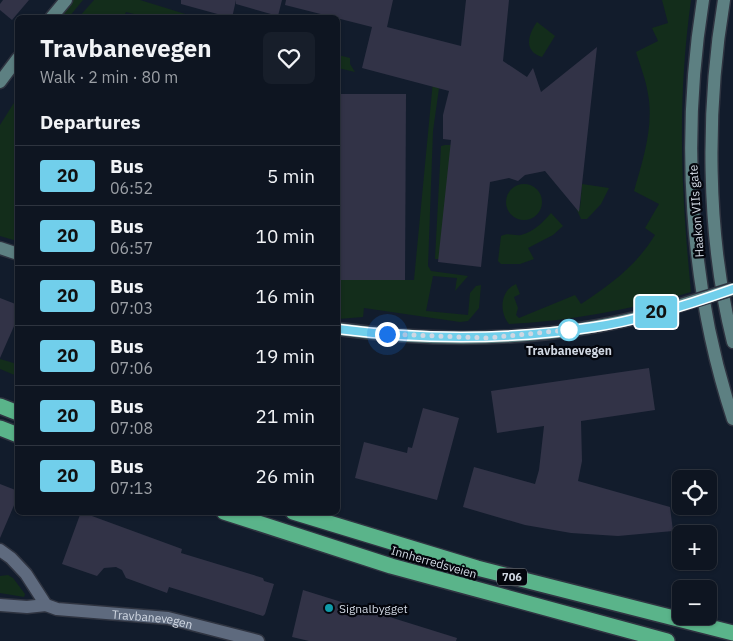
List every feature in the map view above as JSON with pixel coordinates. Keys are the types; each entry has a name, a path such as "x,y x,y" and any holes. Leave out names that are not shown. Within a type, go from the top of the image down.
{"highway":[{"path":"0,406 15,412"},
{"path":"0,428 15,434"},
{"name":"Innherredsveien","path":"233,515 391,566 558,613 667,641"},
{"name":"Innherredsveien","path":"303,515 477,568 733,633"},
{"name":"706","path":"558,613 629,641"}],"main road":[{"path":"54,15 66,0"},
{"name":"Haakon VIIs gate","path":"703,0 694,79 692,145 694,208 700,277 711,340 733,419"},
{"name":"Haakon VIIs gate","path":"724,0 715,80 712,143 714,207 720,272 733,342"},
{"path":"0,82 15,62"},
{"path":"0,248 15,253"},
{"path":"340,329 387,334 487,338 594,327 655,312 733,289"}],"street":[{"path":"1,552 26,574 46,605"},
{"name":"Travbanevegen","path":"0,605 27,607 46,605 76,611 143,614 168,618 258,641"}],"green space":[{"path":"73,0 83,0 71,15 61,15"},
{"path":"94,0 140,0 189,15 138,15 126,12 125,15 81,15"},
{"path":"662,0 691,0 684,74 682,146 691,292 647,304 602,313 509,324 504,314 503,302 511,287 516,284 520,294 514,297 518,308 516,315 519,318 575,295 581,304 622,274 640,256 655,235 645,228 659,204 634,191 647,143 650,118 647,89 636,52 658,41 652,28 668,23"},
{"path":"537,22 555,36 542,57 532,51 529,42 531,32"},
{"path":"340,56 350,58 350,64 355,72 340,68"},
{"path":"433,81 440,81 433,131 428,266 431,271 468,276 455,291 457,278 433,276 426,311 468,315 470,293 476,286 481,285 479,308 468,321 460,322 364,308 363,317 340,319 340,280 414,280"},
{"path":"15,101 15,240 0,236 0,125"},
{"path":"452,145 440,259 435,259 441,146"},
{"path":"524,184 536,190 542,202 536,214 524,220 512,214 506,202 512,190"},
{"path":"582,184 609,188 601,204 587,219 581,219 576,208 580,208"},
{"path":"551,213 563,226 553,235 528,248 534,259 520,264 501,264 498,261 501,236 506,234 521,235 530,232"},
{"path":"0,359 15,363 15,375 0,369"},
{"path":"8,575 13,578 25,594 24,597 0,593 0,576"}],"building":[{"path":"3,0 29,0 12,20 0,10 0,4"},
{"path":"181,0 236,0 233,15 221,15 181,4"},
{"path":"236,0 282,0 278,15 236,4"},
{"path":"286,0 393,0 387,27 461,46 466,0 509,0 503,61 527,77 533,68 541,92 597,47 579,212 545,171 525,175 518,181 509,178 490,182 481,267 438,262 451,140 443,139 443,115 449,91 362,68 372,27 340,19 340,15 325,15 285,5"},
{"path":"340,94 406,94 405,280 340,280"},
{"path":"0,298 15,304 15,324 0,358"},
{"path":"649,368 655,410 581,421 582,461 578,481 670,507 672,531 618,536 571,533 525,525 463,507 474,467 535,484 539,470 544,426 497,433 491,391"},
{"path":"423,408 459,418 437,500 355,478 364,442 407,453 408,447 412,448"},
{"path":"0,484 15,490 15,503 0,538"},
{"path":"80,515 89,515 182,549 181,553 263,578 264,581 274,584 263,616 169,587 167,593 126,578 122,570 116,567 104,568 97,576 62,564"},
{"name":"Signalbygget","path":"303,590 457,638 456,641 309,641 292,637"}],"bus line":[{"name":"20","path":"340,329 387,334 487,338 594,327 631,319 733,289"}],"place":[{"name":"Travbanevegen","path":"569,330"},
{"name":"Signalbygget","path":"329,608"}],"route":[{"path":"387,334 487,338 577,329 569,330"}]}
